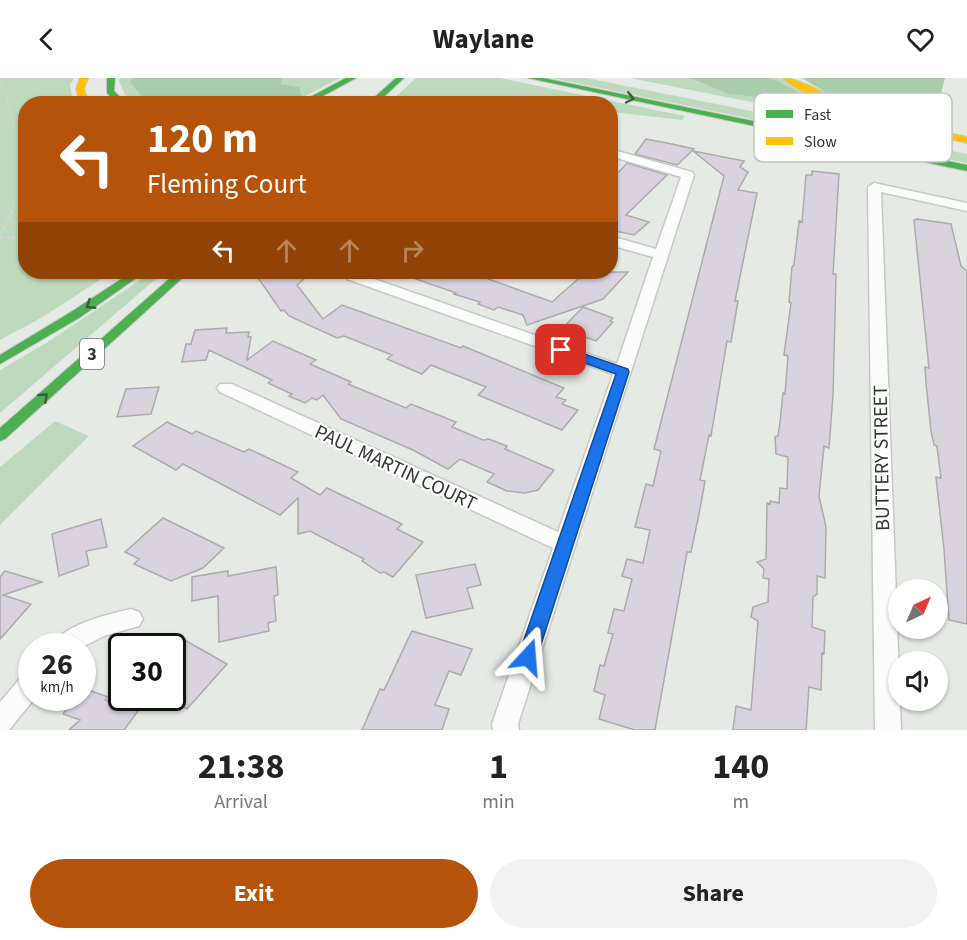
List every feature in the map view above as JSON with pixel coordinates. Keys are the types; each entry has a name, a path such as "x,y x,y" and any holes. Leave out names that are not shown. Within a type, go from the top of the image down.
{"highway":[{"path":"82,96 80,89 84,78"},
{"path":"111,78 110,91 115,96"},
{"path":"380,96 400,78"},
{"path":"532,78 754,124"},
{"path":"599,78 680,94"},
{"path":"787,78 815,93"},
{"path":"324,96 358,84"},
{"path":"705,128 754,137"},
{"path":"952,136 967,140"},
{"path":"952,149 967,152"},
{"path":"883,162 967,178"},
{"path":"938,162 967,168"},
{"name":"3","path":"0,360 75,315 129,279"},
{"name":"3","path":"0,436 175,279"},
{"path":"151,300 186,279"}],"street":[{"path":"506,730 505,724 688,176 618,154"},
{"name":"BUTTERY STREET","path":"888,730 874,187 967,207"},
{"path":"618,242 662,255"},
{"path":"360,279 623,372"},
{"name":"PAUL MARTIN COURT","path":"226,388 566,545"},
{"path":"82,633 99,626 131,620"},
{"path":"0,721 18,700"}],"path":[{"path":"0,82 5,90 9,115 18,130"},
{"path":"18,200 0,237 18,237"}],"green space":[{"path":"0,78 74,78 70,85 72,96 18,96 18,279 101,279 41,318 0,340"},
{"path":"120,78 340,78 306,96 127,96 119,81"},
{"path":"132,78 283,78 280,84 299,87 302,96 141,96 130,82"},
{"path":"416,78 500,78 588,96 397,96"},
{"path":"552,78 586,78 754,112 754,119"},
{"path":"630,78 779,78 820,93 754,93 754,102"},
{"path":"691,78 771,78 800,93 754,93 754,96 728,94"},
{"path":"802,78 945,78 941,93 828,93"},
{"path":"618,102 685,116 682,120 618,113"},
{"path":"952,151 967,154 967,163 952,160"},
{"path":"142,279 156,279 0,413 0,370 51,340"},
{"path":"55,421 89,436 0,525 0,467"}],"building":[{"path":"646,139 694,149 677,165 635,154"},
{"path":"693,151 744,161 740,167 748,172 738,190 757,193 735,301 738,301 731,342 727,341 711,436 709,435 700,480 705,481 700,509 691,552 687,552 655,730 635,730 599,719 605,695 594,691 600,665 604,666 613,634 608,633 614,609 624,611 632,579 622,576 627,559 643,563 650,530 635,527 646,484 653,486 661,451 654,449 724,176"},
{"path":"627,163 667,175 626,215 649,222 634,235 618,232 619,172"},
{"path":"812,171 839,174 833,274 836,274 833,395 829,448 824,446 819,496 826,527 825,578 817,576 817,594 813,597 812,627 825,631 821,690 809,687 806,730 733,730 736,706 751,710 758,621 751,617 753,607 768,602 769,579 763,578 764,569 757,562 766,559 767,503 770,504 770,501 779,503 780,488 787,489 788,457 776,454 775,437 778,436 783,393 785,394 788,356 784,355 791,303 789,302 792,267 799,221 802,222 806,175 812,175"},
{"path":"914,220 951,224 961,266 967,271 967,624 949,620 948,579 946,579 936,477 941,478 937,446 934,445 931,431 925,367 929,368"},
{"path":"618,272 628,272 603,299 527,325 523,315 498,307 494,310 478,304 480,302 454,294 456,293 416,279 488,279 552,302 578,279 618,279"},
{"path":"259,279 304,279 297,285 323,319 342,305 461,348 463,346 564,388 556,397 566,400 562,404 578,410 562,430 478,395 486,387 431,365 422,374 387,359 392,355 344,336 337,338 289,316 284,310 281,311"},
{"path":"583,307 613,318 610,321 613,322 596,341 579,335 575,339 558,333"},
{"path":"227,328 226,333 249,332 248,337 251,337 247,360 273,341 316,360 310,364 351,382 348,384 406,408 411,404 456,422 452,427 483,440 489,439 507,446 505,449 554,470 538,490 525,493 507,491 487,482 494,474 460,459 448,469 413,450 341,419 323,395 317,400 312,398 305,403 268,383 272,380 209,350 206,360 182,362 186,344 191,344 195,330"},
{"path":"159,387 151,414 117,417 126,389"},
{"path":"167,422 192,434 196,431 244,452 249,449 298,472 291,478 320,495 327,488 402,524 397,529 423,542 393,577 384,572 380,573 362,561 364,559 310,531 298,534 298,498 280,515 183,464 176,470 133,446"},
{"path":"163,518 224,548 203,568 171,581 134,564 139,559 125,552"},
{"path":"101,519 107,547 86,551 89,565 59,576 52,534"},
{"path":"475,564 481,585 467,588 473,608 426,618 416,575"},
{"path":"276,567 278,595 274,596 276,621 268,623 269,631 219,642 218,596 192,601 192,577 228,571 228,576"},
{"path":"5,571 42,582 3,595 31,604 0,639 0,577"},
{"path":"412,631 472,649 461,675 449,671 435,705 449,709 442,730 362,730 380,689 384,690"},
{"path":"186,641 227,664 186,708"},
{"path":"96,693 108,697 105,700 108,701 108,711 138,711 124,730 69,730 80,720 63,714 65,711 96,711"}],"traffic: fast":[{"path":"111,78 110,91 115,96"},
{"path":"317,96 352,78"},
{"path":"380,96 400,78"},
{"path":"532,78 754,124"},
{"path":"938,162 967,168"},
{"path":"0,360 75,315 129,279"},
{"path":"0,436 175,279"}],"traffic: slow":[{"path":"82,96 80,89 84,78"},
{"path":"787,78 815,93"},
{"path":"952,136 967,140"}],"route":[{"path":"528,657 623,372 561,350"}]}
